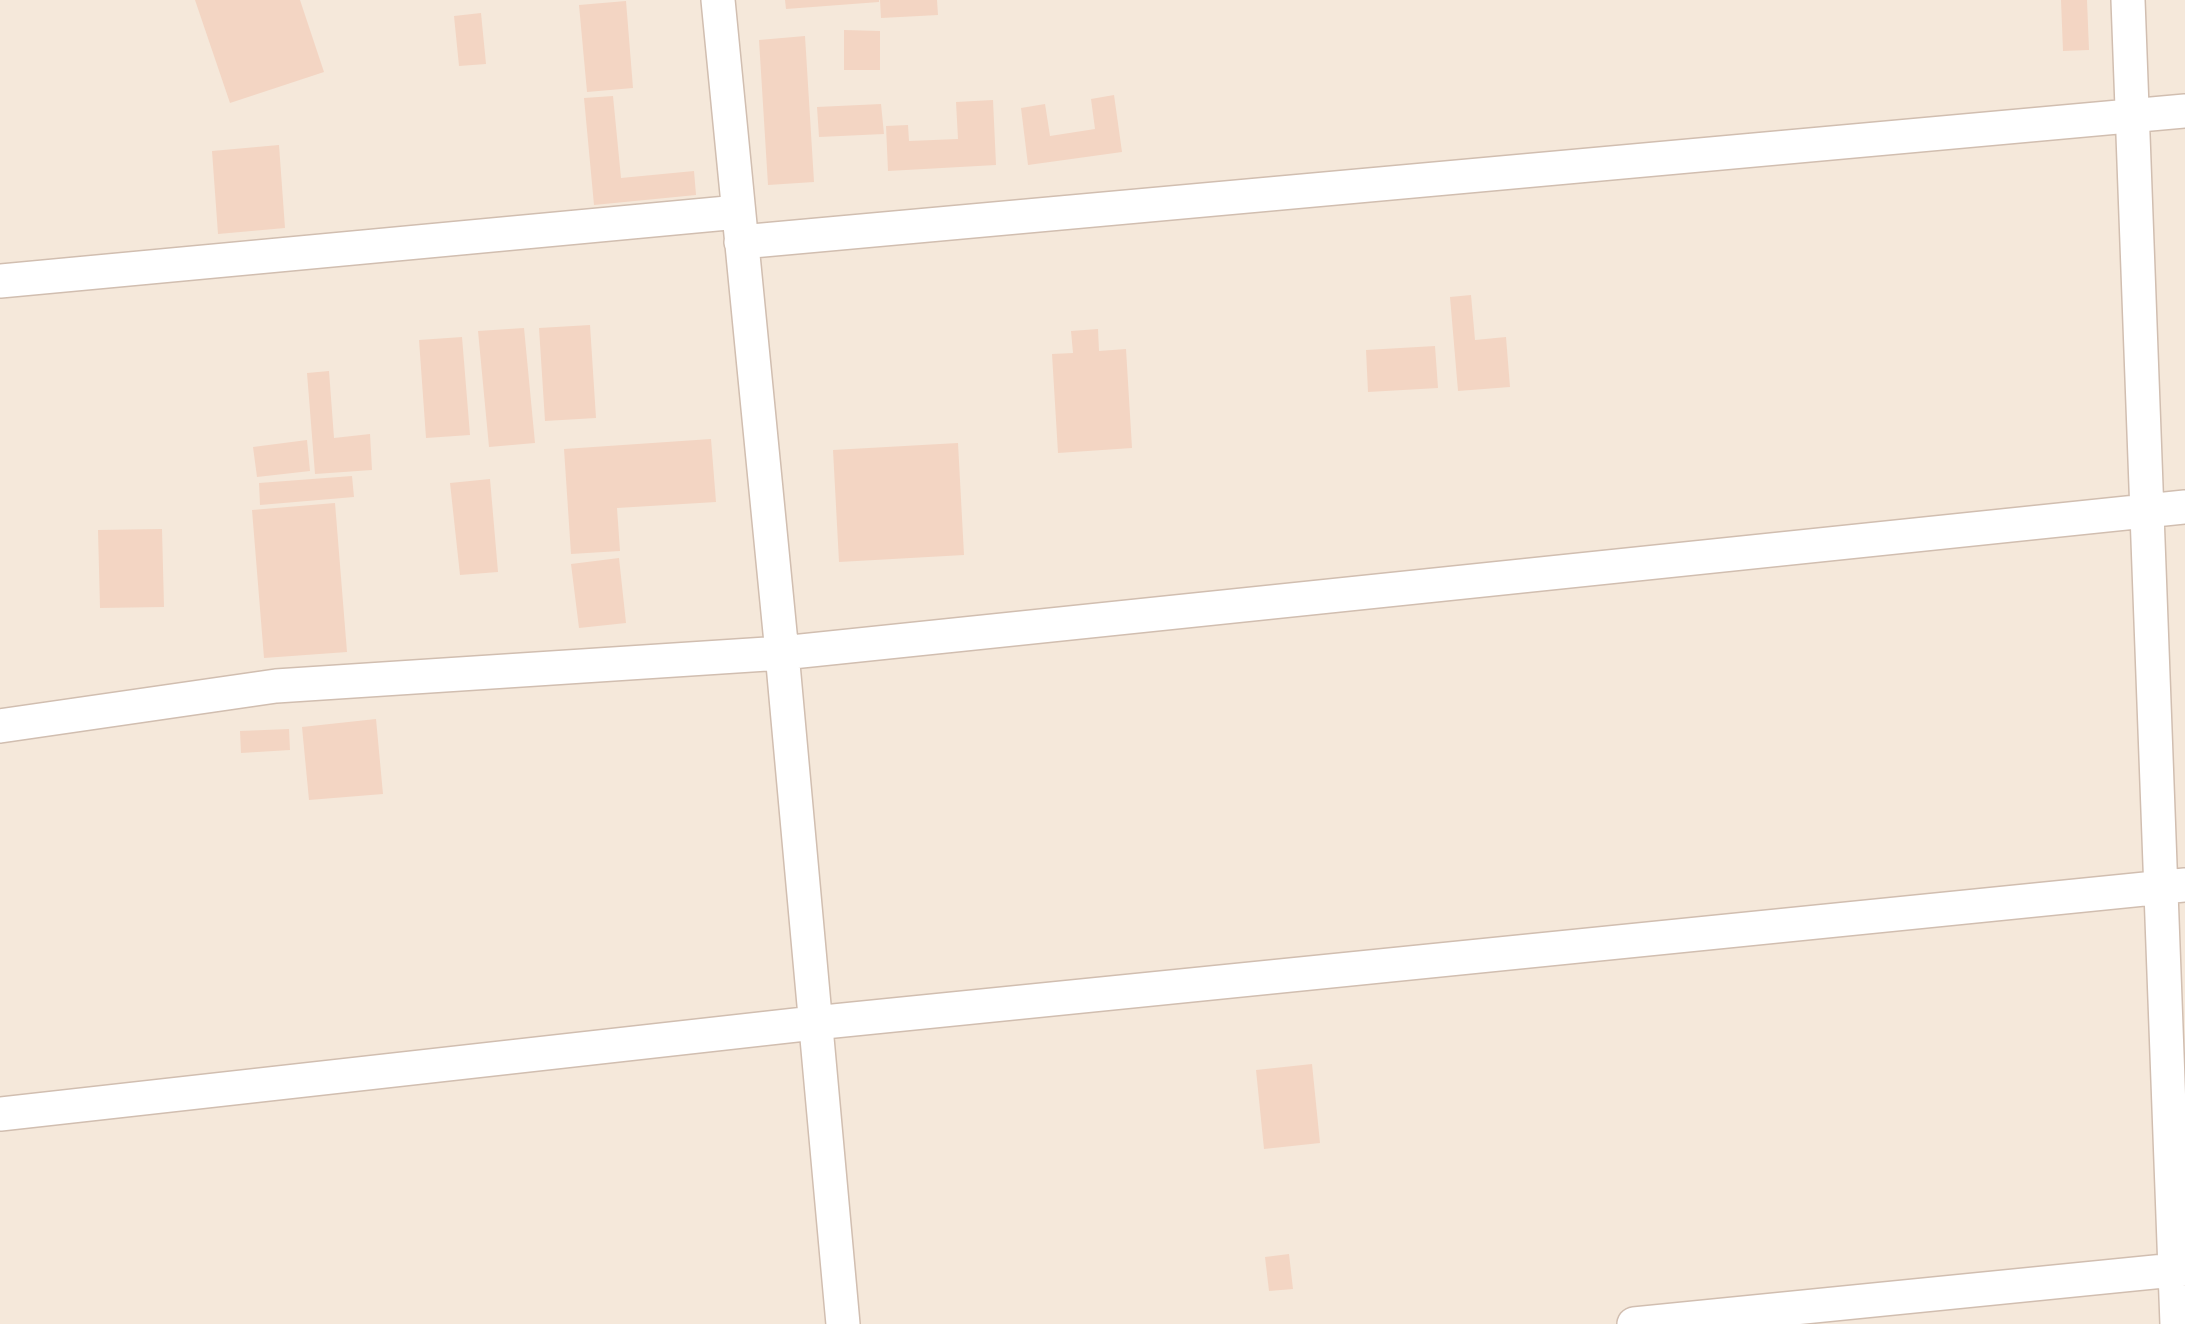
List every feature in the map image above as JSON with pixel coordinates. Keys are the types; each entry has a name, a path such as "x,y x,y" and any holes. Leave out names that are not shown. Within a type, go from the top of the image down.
{"street":[{"path":"717,0 782,653 843,1324"},
{"path":"2128,0 2146,509 2173,886 2180,1269 2177,1324"},
{"path":"0,281 739,227 2185,111"},
{"path":"0,726 276,686 782,653 2146,509 2185,507"},
{"path":"0,1114 814,1023 2173,886"},
{"path":"1634,1324 2180,1269"}],"shaded area":[{"path":"0,0 2185,0 2185,1324 0,1324"}],"building":[{"path":"195,0 300,0 324,72 230,103"},
{"path":"785,0 879,0 879,2 786,9"},
{"path":"880,0 937,0 938,15 881,18"},
{"path":"2061,0 2087,0 2089,50 2063,51"},
{"path":"626,1 633,88 587,92 579,5"},
{"path":"481,13 486,64 459,66 454,16"},
{"path":"844,30 880,31 880,70 844,70"},
{"path":"805,36 814,182 768,185 759,40"},
{"path":"1114,95 1122,152 1028,165 1021,108 1045,104 1050,136 1095,129 1091,99"},
{"path":"613,96 621,178 694,171 696,195 594,205 584,98"},
{"path":"993,100 996,165 888,171 886,126 908,125 909,141 958,139 956,102"},
{"path":"881,104 884,134 819,137 817,107"},
{"path":"279,145 285,228 218,234 212,151"},
{"path":"1471,295 1475,340 1506,337 1510,387 1458,391 1450,297"},
{"path":"590,325 596,418 545,421 539,328"},
{"path":"524,328 535,443 489,447 478,331"},
{"path":"1098,329 1099,351 1126,349 1132,448 1058,453 1052,354 1073,353 1071,331"},
{"path":"462,337 470,435 426,438 419,340"},
{"path":"1435,346 1438,388 1368,392 1366,350"},
{"path":"329,371 334,438 370,434 372,470 315,474 307,373"},
{"path":"711,439 716,502 617,508 620,551 571,554 564,449"},
{"path":"307,440 310,471 257,477 253,447"},
{"path":"958,443 964,555 839,562 833,450"},
{"path":"352,476 354,497 260,505 259,483"},
{"path":"490,479 498,572 460,575 450,483"},
{"path":"335,503 347,652 264,658 252,510"},
{"path":"162,529 164,607 100,608 98,530"},
{"path":"619,558 626,623 579,628 571,564"},
{"path":"376,719 383,794 309,800 302,727"},
{"path":"289,729 290,750 241,753 240,731"},
{"path":"1312,1064 1320,1143 1264,1149 1256,1070"},
{"path":"1289,1254 1293,1289 1269,1291 1265,1257"}]}
